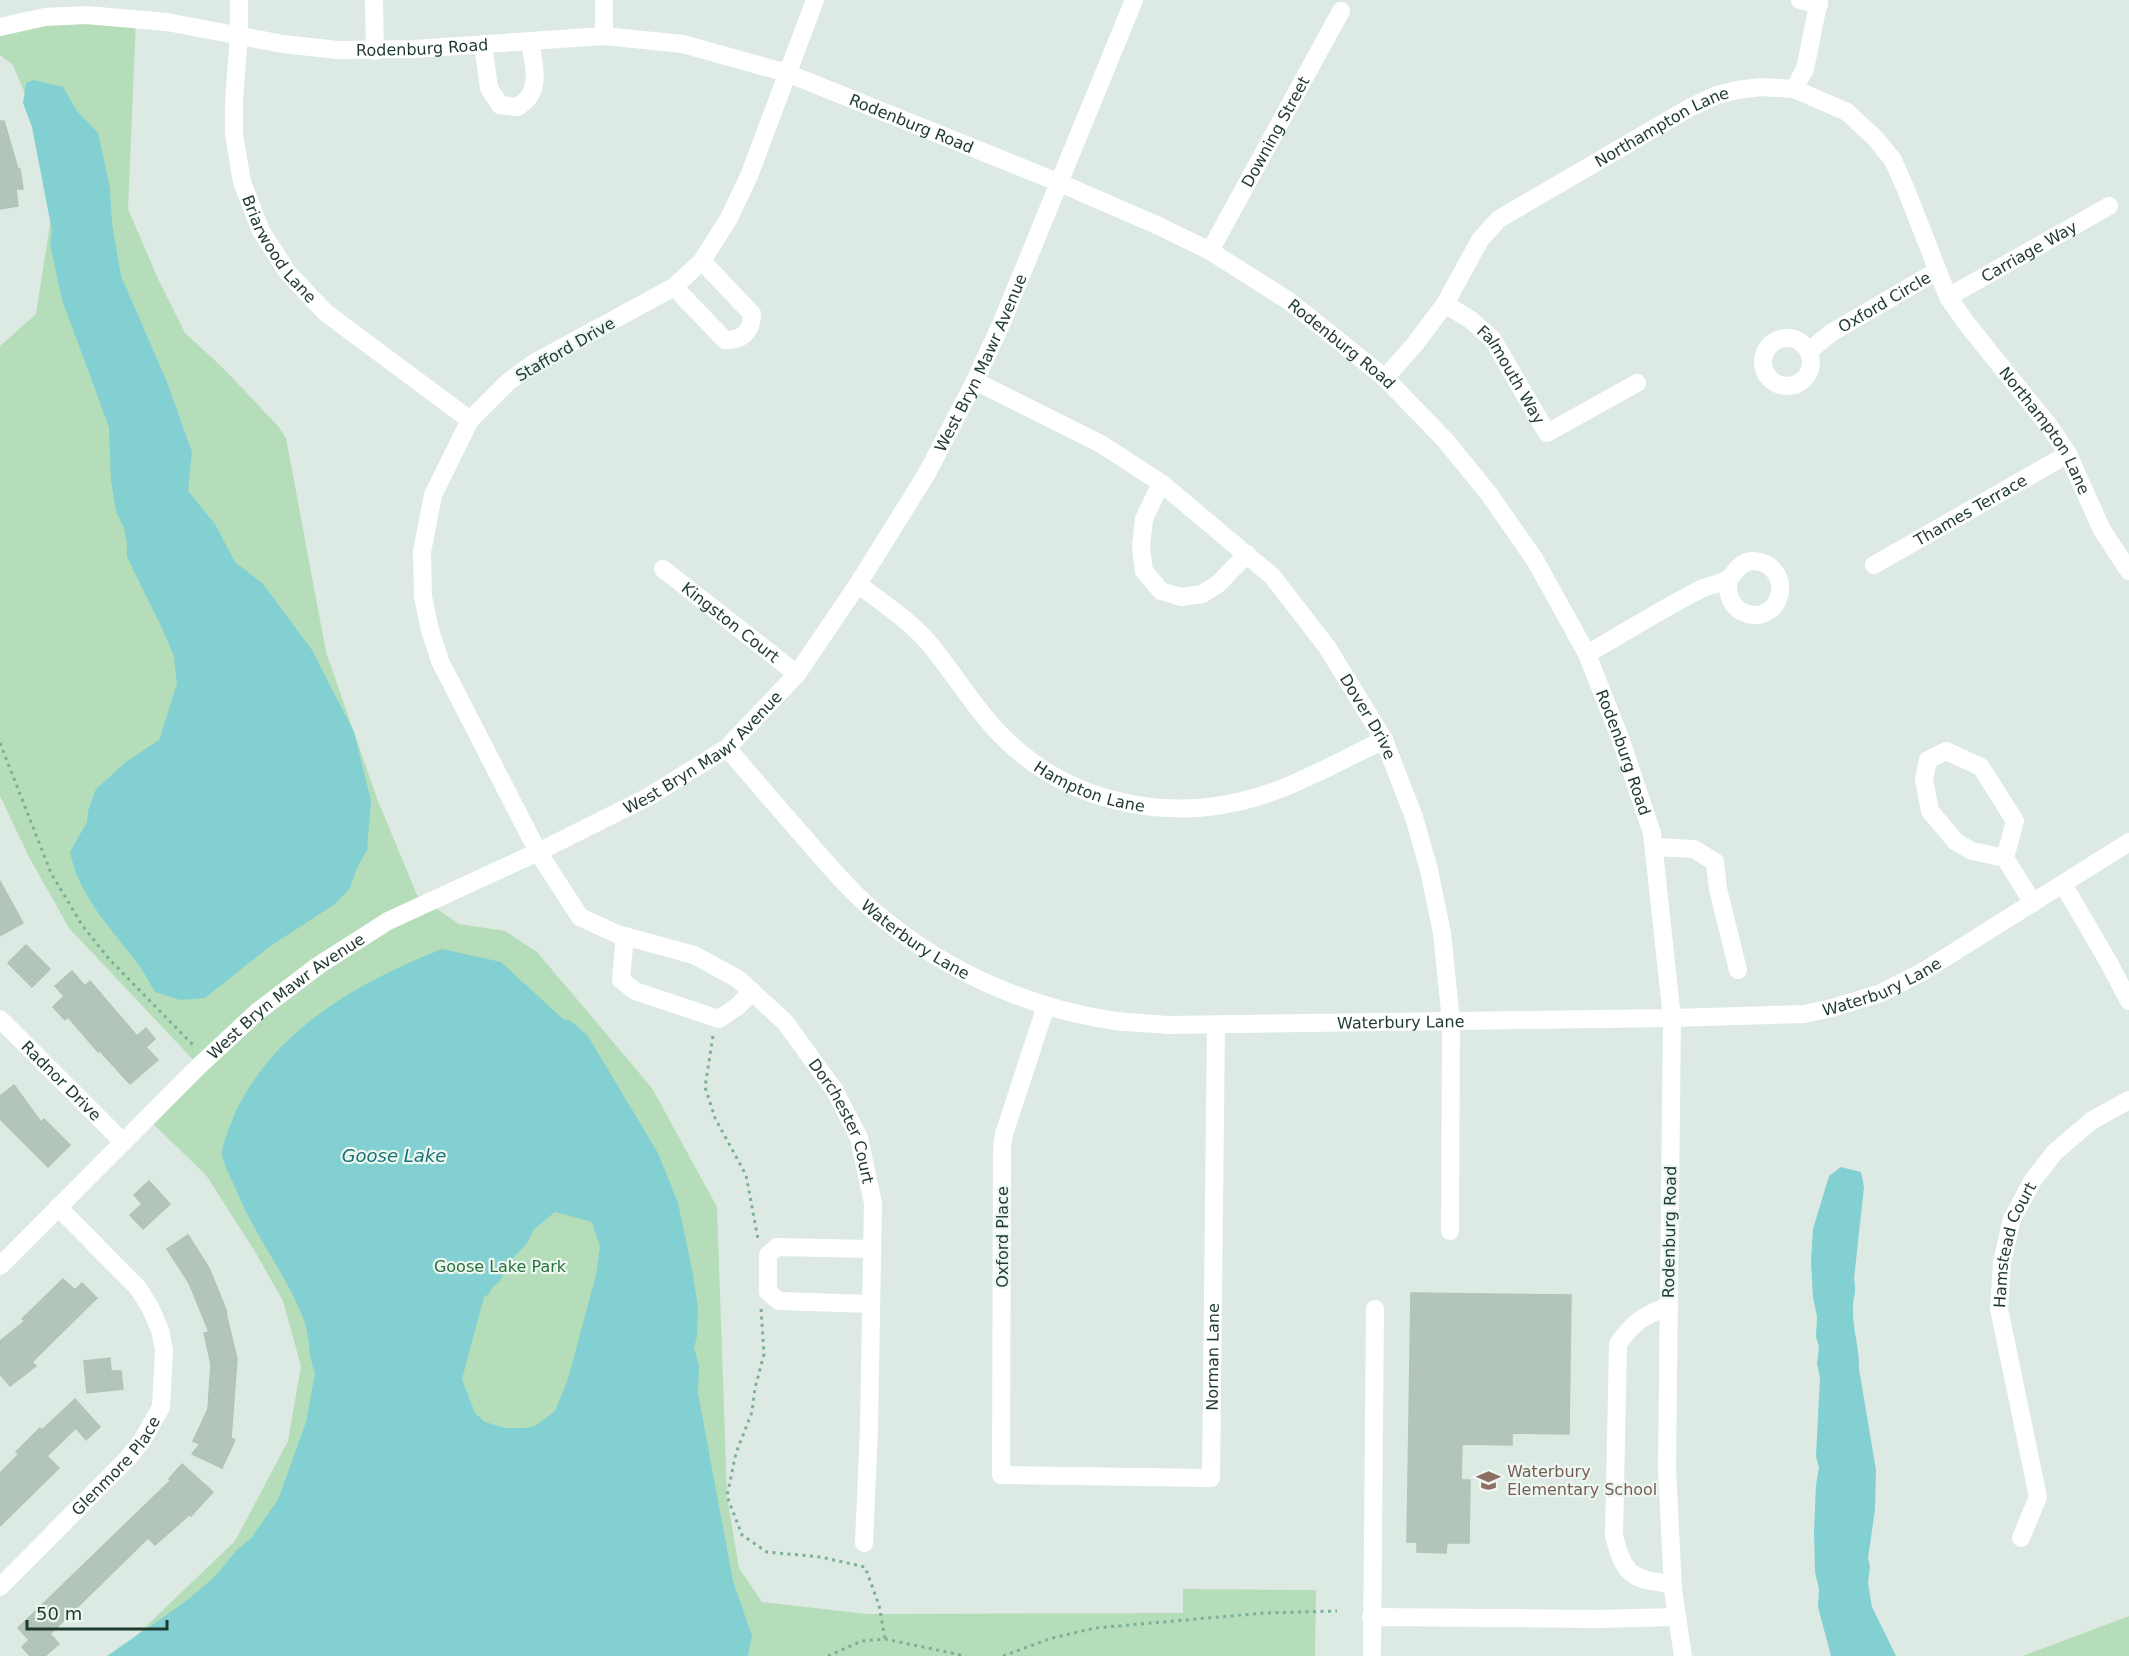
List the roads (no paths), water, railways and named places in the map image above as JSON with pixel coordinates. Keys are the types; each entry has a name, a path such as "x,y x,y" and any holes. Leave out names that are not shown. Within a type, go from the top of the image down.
{"street":[{"name":"Briarwood Lane","path":"239,0 234,101 236,152 248,200 272,249 288,273 326,312 470,420"},
{"path":"374,0 375,51"},
{"path":"604,0 604,36"},
{"name":"Stafford Drive","path":"538,852 440,661 430,630 423,597 422,552 433,495 470,420 508,382 534,363 674,287 702,261 729,218 749,176 816,0"},
{"name":"West Bryn Mawr Avenue","path":"0,1266 207,1059 257,1012 310,971 379,927 648,797 727,748 797,674 858,584 927,475 975,381 1060,183 1134,0"},
{"path":"1794,88 1805,69 1819,2 1800,0"},
{"name":"Rodenburg Road","path":"0,27 86,7 239,36 327,49 375,51 604,36 683,44 787,73 1060,183 1161,227 1210,251 1289,301 1385,378 1445,440 1489,494 1535,560 1587,654 1620,738 1652,833 1672,1018 1667,1468 1672,1584 1683,1656"},
{"name":"Downing Street","path":"1210,251 1341,11"},
{"path":"483,44 489,88 500,105 517,108 531,98 534,85 535,73 530,41"},
{"name":"Northampton Lane","path":"1385,378 1415,344 1445,304 1480,240 1509,212 1691,107 1717,95 1745,89 1794,88 1831,103 1856,119 1893,160 1937,271"},
{"name":"Carriage Way","path":"1948,297 2109,206"},
{"path":"674,287 725,340 733,340 746,333 750,328 752,314 702,261"},
{"name":"Oxford Circle","path":"1809,351 1831,333 1937,271 1948,297"},
{"name":"Northampton Lane","path":"1948,297 1966,324 2049,426 2068,454 2102,530 2129,571"},
{"name":"Falmouth Way","path":"1445,304 1472,320 1493,340 1547,433 1637,383"},
{"name":"Dover Drive","path":"975,381 1101,444 1161,483 1272,576 1327,647 1384,740 1414,818 1429,870 1442,933 1451,1021 1450,1231"},
{"name":"Thames Terrace","path":"1874,565 2068,454"},
{"path":"1161,483 1144,519 1141,547 1144,571 1161,591 1181,597 1202,594 1218,584 1247,555"},
{"name":"Kingston Court","path":"663,569 797,674"},
{"path":"1587,654 1703,588 1729,578"},
{"name":"Hampton Lane","path":"858,584 927,641 978,710 1006,740 1048,772 1109,800 1154,808 1181,809 1234,804 1282,789 1384,740"},
{"name":"Waterbury Lane","path":"727,748 834,872 886,921 919,946 1004,991 1046,1005 1110,1020 1168,1025 1803,1014 1848,1004 1881,993 1924,971 2129,842"},
{"path":"2005,858 2015,821 1981,767 1946,751 1928,760 1924,779 1930,811 1956,842 1972,851 2005,858 2033,903"},
{"path":"1654,847 1694,849 1714,862 1718,889 1738,970"},
{"name":"Dorchester Court","path":"538,852 580,916 625,936 694,955 738,979 785,1022 835,1091 859,1137 873,1203 868,1473 864,1543"},
{"path":"2063,884 2129,1001"},
{"path":"625,936 621,980 635,991 719,1019 738,1006 752,992"},
{"name":"Oxford Place","path":"1001,1475 1002,1148 1004,1134 1046,1005"},
{"name":"Radnor Drive","path":"0,1019 123,1142"},
{"name":"Norman Lane","path":"1001,1475 1211,1478 1216,1025"},
{"name":"Hamstead Court","path":"2021,1538 2038,1497 1999,1309 2002,1262 2012,1219 2033,1180 2054,1153 2091,1121 2129,1100"},
{"name":"Glenmore Place","path":"0,1587 128,1459 142,1441 161,1407 164,1350 150,1307 131,1280 58,1207"},
{"path":"871,1304 779,1300 768,1292 768,1255 777,1247 872,1249"},
{"path":"1669,1306 1643,1316 1631,1325 1618,1344 1614,1536 1620,1557 1628,1572 1646,1580 1672,1584"},
{"path":"1372,1656 1375,1309"},
{"path":"1371,1617 1677,1617"}],"water":[{"path":"34,80 63,87 77,111 98,133 110,188 112,223 121,276 167,382 192,452 188,491 215,524 235,562 263,584 312,650 354,732 371,801 367,850 350,888 335,904 269,947 205,998 180,1000 155,992 138,964 88,897 74,868 70,852 87,822 88,811 96,789 127,761 159,740 177,684 174,656 127,557 124,528 116,511 111,481 109,427 62,300 50,244 52,231 32,127 23,103 26,83"},
{"name":"Goose Lake","path":"442,949 501,962 563,1019 571,1021 588,1036 658,1153 678,1203 693,1274 698,1308 694,1348 699,1365 698,1393 733,1581 752,1636 748,1656 107,1656 201,1589 248,1541 278,1500 306,1422 315,1373 304,1320 288,1286 242,1204 222,1154 236,1111 253,1082 274,1055 297,1032 351,992","holes":["555,1212 592,1222 600,1247 596,1275 568,1379 555,1411 535,1426 525,1428 505,1428 485,1422 475,1413 462,1379 484,1297 501,1280 508,1264 528,1242 533,1230"]},
{"path":"1841,1167 1861,1172 1864,1187 1854,1279 1853,1315 1859,1369 1876,1470 1875,1510 1868,1558 1870,1566 1868,1583 1872,1607 1896,1656 1831,1656 1818,1607 1819,1589 1815,1572 1814,1533 1819,1468 1816,1456 1820,1377 1817,1364 1819,1346 1816,1337 1817,1317 1813,1297 1811,1262 1813,1229 1829,1176"}],"place":[{"name":"Waterbury Elementary School","path":"1489,1480"}],"park label":[{"name":"Goose Lake Park","path":"500,1266"}]}
